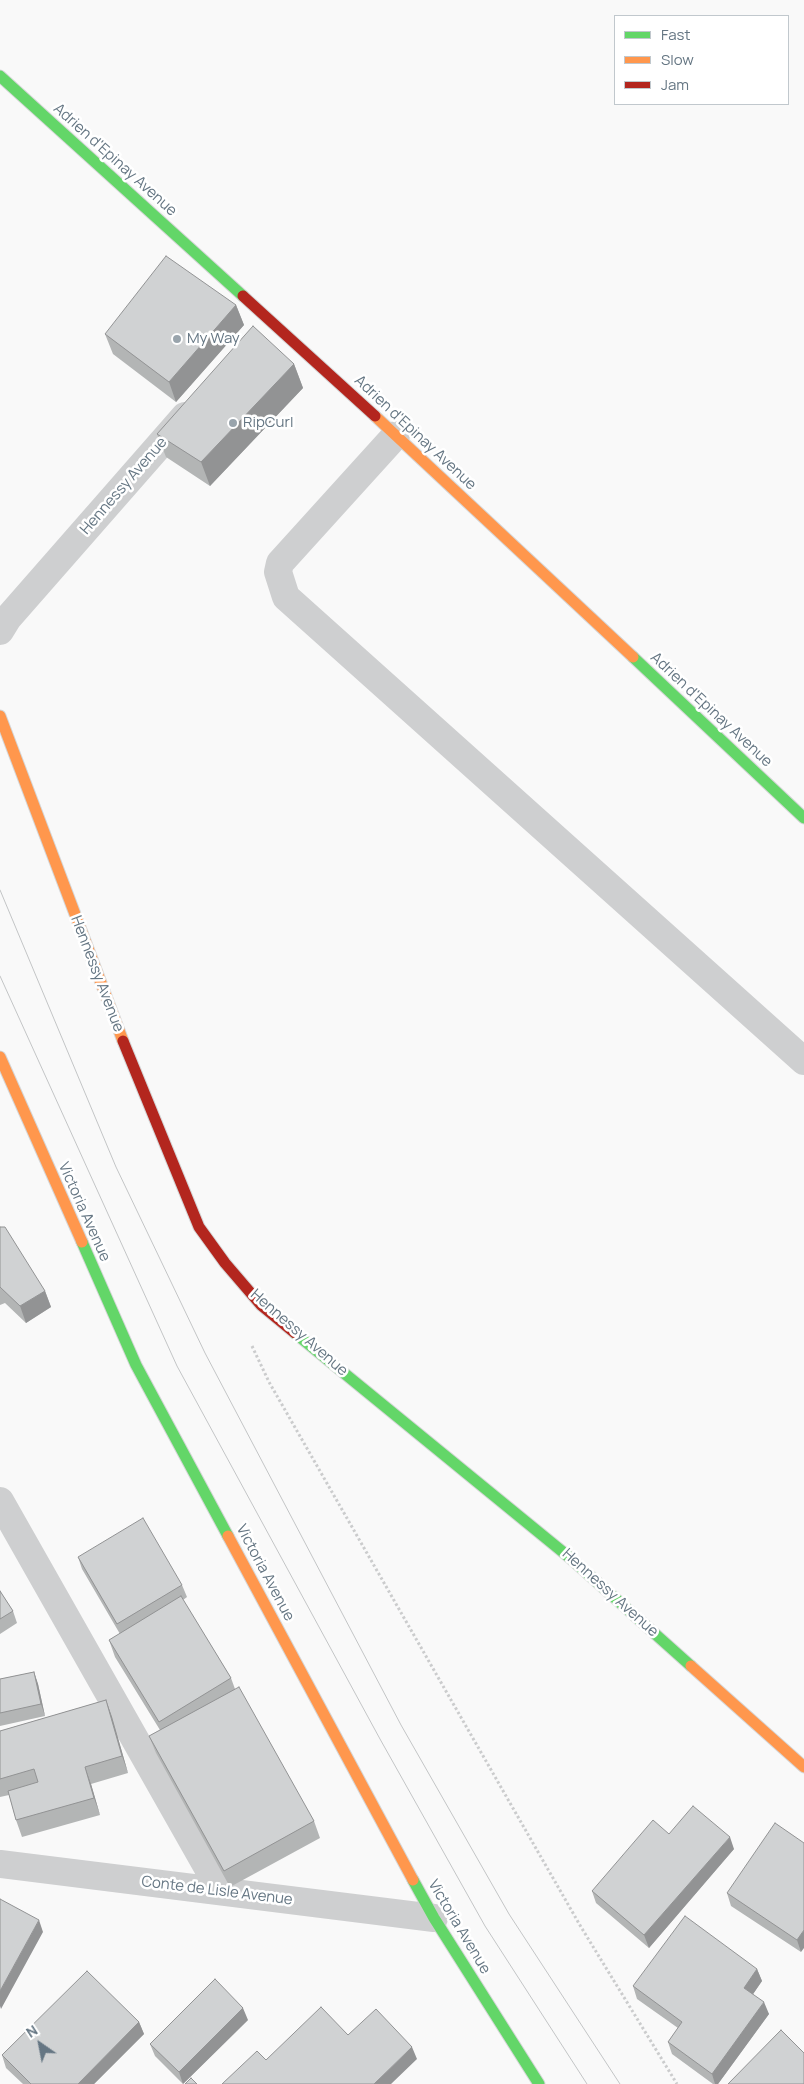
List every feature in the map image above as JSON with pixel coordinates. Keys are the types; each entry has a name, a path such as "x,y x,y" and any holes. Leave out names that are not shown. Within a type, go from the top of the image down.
{"street":[{"name":"Adrien d'Epinay Avenue","path":"0,76 263,328 396,435 804,818"},
{"name":"Hennessy Avenue","path":"0,631 8,618 204,395"},
{"path":"396,435 280,563 278,572 286,596 804,1061"},
{"name":"Hennessy Avenue","path":"0,716 132,1066 199,1227 224,1263 262,1305 569,1557 804,1767"},
{"name":"Victoria Avenue","path":"0,1057 136,1365 434,1918 539,2084"},
{"path":"0,1501 220,1891"},
{"name":"Conte de Lisle Avenue","path":"0,1864 434,1918"}],"path":[{"path":"252,1346 269,1382 576,1918 676,2084"}],"building":[{"name":"My Way","path":"166,256 236,305 169,382 105,334"},
{"path":"253,326 294,364 201,462 157,434"},
{"path":"0,1227 5,1227 45,1291 20,1306 0,1287"},
{"path":"143,1518 182,1585 117,1624 78,1557"},
{"path":"0,1591 13,1611 0,1619"},
{"path":"181,1596 231,1678 159,1722 109,1640"},
{"path":"34,1672 41,1704 0,1713 0,1679"},
{"path":"239,1687 314,1821 224,1871 149,1736"},
{"path":"106,1700 122,1756 85,1767 94,1798 16,1820 8,1791 38,1782 34,1769 0,1779 0,1731"},
{"path":"693,1806 730,1837 644,1935 592,1891 653,1820 669,1834"},
{"path":"775,1823 804,1843 804,1930 797,1940 727,1893"},
{"path":"0,1899 39,1920 0,1991"},
{"path":"685,1916 757,1969 744,1988 764,2002 712,2074 668,2042 682,2022 633,1986"},
{"path":"87,1971 139,2022 78,2084 31,2084 2,2055"},
{"path":"215,1979 243,2008 179,2072 150,2044"},
{"path":"321,2007 348,2035 376,2009 412,2047 374,2084 222,2084 257,2051 266,2060"},
{"path":"781,2030 804,2053 804,2084 728,2084"},
{"path":"191,2078 197,2084 185,2084"}],"tram line":[{"path":"0,890 116,1167 205,1353 401,1725 509,1914 620,2084"},
{"path":"0,976 177,1366 380,1739 485,1926 587,2084"}],"traffic: fast":[{"path":"0,76 243,296"},
{"path":"633,657 804,818"},
{"path":"82,1242 136,1365 228,1536"},
{"path":"295,1333 569,1557 691,1666"},
{"path":"413,1880 434,1918 539,2084"}],"traffic: slow":[{"path":"375,416 633,657"},
{"path":"0,716 123,1041"},
{"path":"0,1057 82,1242"},
{"path":"228,1536 413,1880"},
{"path":"691,1666 804,1767"}],"traffic: jam":[{"path":"243,296 375,416"},
{"path":"123,1041 199,1227 225,1263 261,1305 295,1333"}],"place":[{"name":"My Way","path":"177,339"},
{"name":"RipCurl","path":"233,423"}]}
